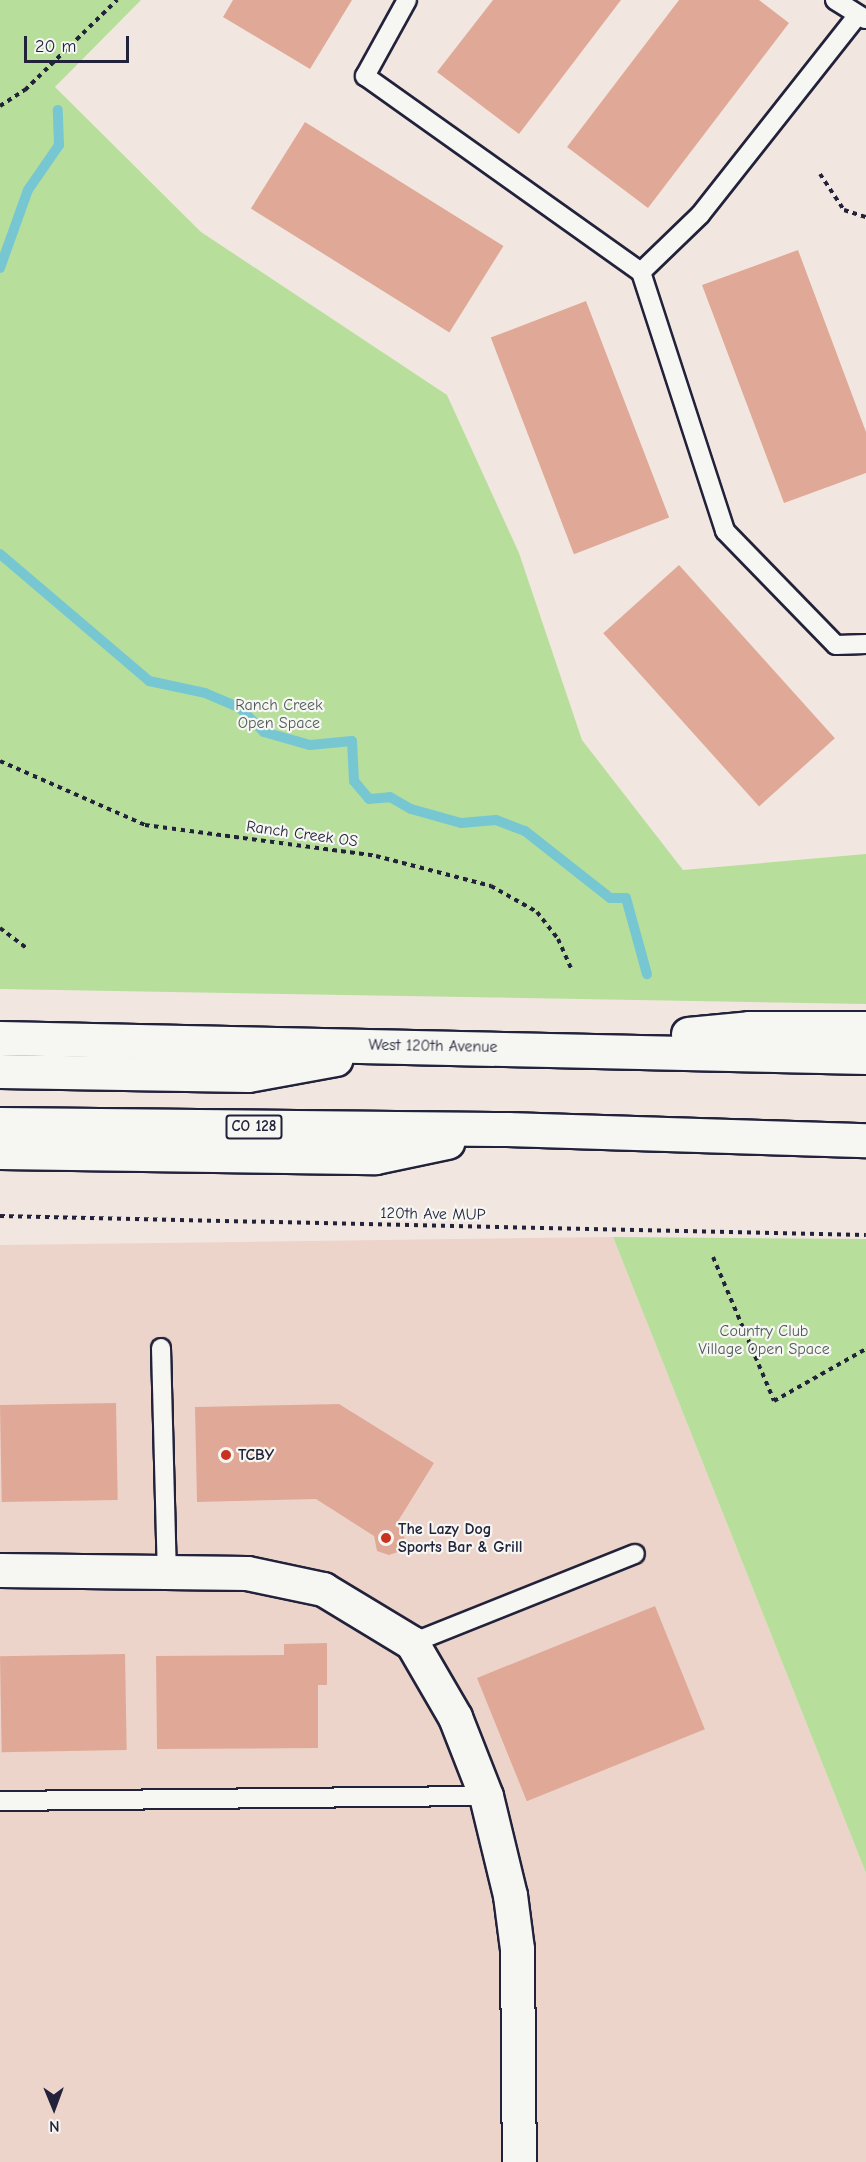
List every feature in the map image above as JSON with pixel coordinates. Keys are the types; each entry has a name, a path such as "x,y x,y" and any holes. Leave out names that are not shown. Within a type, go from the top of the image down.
{"main road":[{"path":"558,1048 749,1028 866,1028"},
{"name":"West 120th Avenue","path":"0,1038 558,1048 866,1057"},
{"path":"0,1071 248,1075 406,1046"},
{"name":"CO 128","path":"0,1124 507,1129 866,1140"},
{"path":"0,1152 375,1157 507,1129"},
{"path":"0,1570 247,1573 323,1589 412,1643 455,1717 486,1796 510,1894 517,1949 519,2162"}],"lane":[{"path":"407,0 365,76 641,272 725,531 836,645 866,644"},
{"path":"641,272 700,215 862,17 836,0"},
{"path":"161,1348 167,1571"},
{"path":"412,1643 635,1554"},
{"path":"0,1801 486,1796"}],"path":[{"path":"0,106 25,90 117,0"},
{"path":"820,174 844,210 866,217"},
{"name":"Ranch Creek OS","path":"0,761 145,825 376,856 491,886 537,912 558,939 572,970"},
{"path":"0,928 28,949"},
{"name":"120th Ave MUP","path":"0,1216 866,1235"},
{"path":"713,1257 774,1401 866,1349"}],"shaded area":[{"path":"613,1237 866,1873 866,2162 0,2162 0,1245"}],"green space":[{"name":"Ranch Creek Open Space","path":"0,0 141,0 55,87 201,232 447,395 519,553 582,740 683,870 866,854 866,1004 0,989"},
{"name":"Country Club Village Open Space","path":"613,1237 866,1239 866,1873"}],"building":[{"path":"233,0 352,0 310,69 223,17"},
{"path":"493,0 621,0 519,134 437,72"},
{"path":"679,0 759,0 789,23 648,208 567,147"},
{"path":"305,122 503,246 449,333 251,209"},
{"path":"798,250 866,432 866,473 784,503 702,285"},
{"path":"586,301 669,518 574,554 491,338"},
{"path":"679,565 835,738 759,806 603,633"},
{"path":"116,1403 118,1500 2,1502 0,1405"},
{"path":"339,1404 434,1463 395,1526 403,1530 405,1542 398,1552 389,1555 377,1551 374,1536 316,1499 197,1502 195,1407"},
{"path":"655,1606 705,1729 527,1801 477,1678"},
{"path":"327,1643 327,1685 318,1685 318,1748 157,1749 156,1656 284,1655 284,1644"},
{"path":"125,1654 127,1750 2,1752 0,1656"}],"waterway":[{"path":"0,268 28,190 59,145 58,110"},
{"path":"0,554 149,681 205,693 240,708 264,732 310,745 352,741 354,781 369,799 390,797 411,809 461,823 496,820 525,831 610,898 626,898 647,974"}],"place":[{"name":"TCBY","path":"226,1455"},
{"name":"The Lazy Dog Sports Bar & Grill","path":"386,1538"}]}
